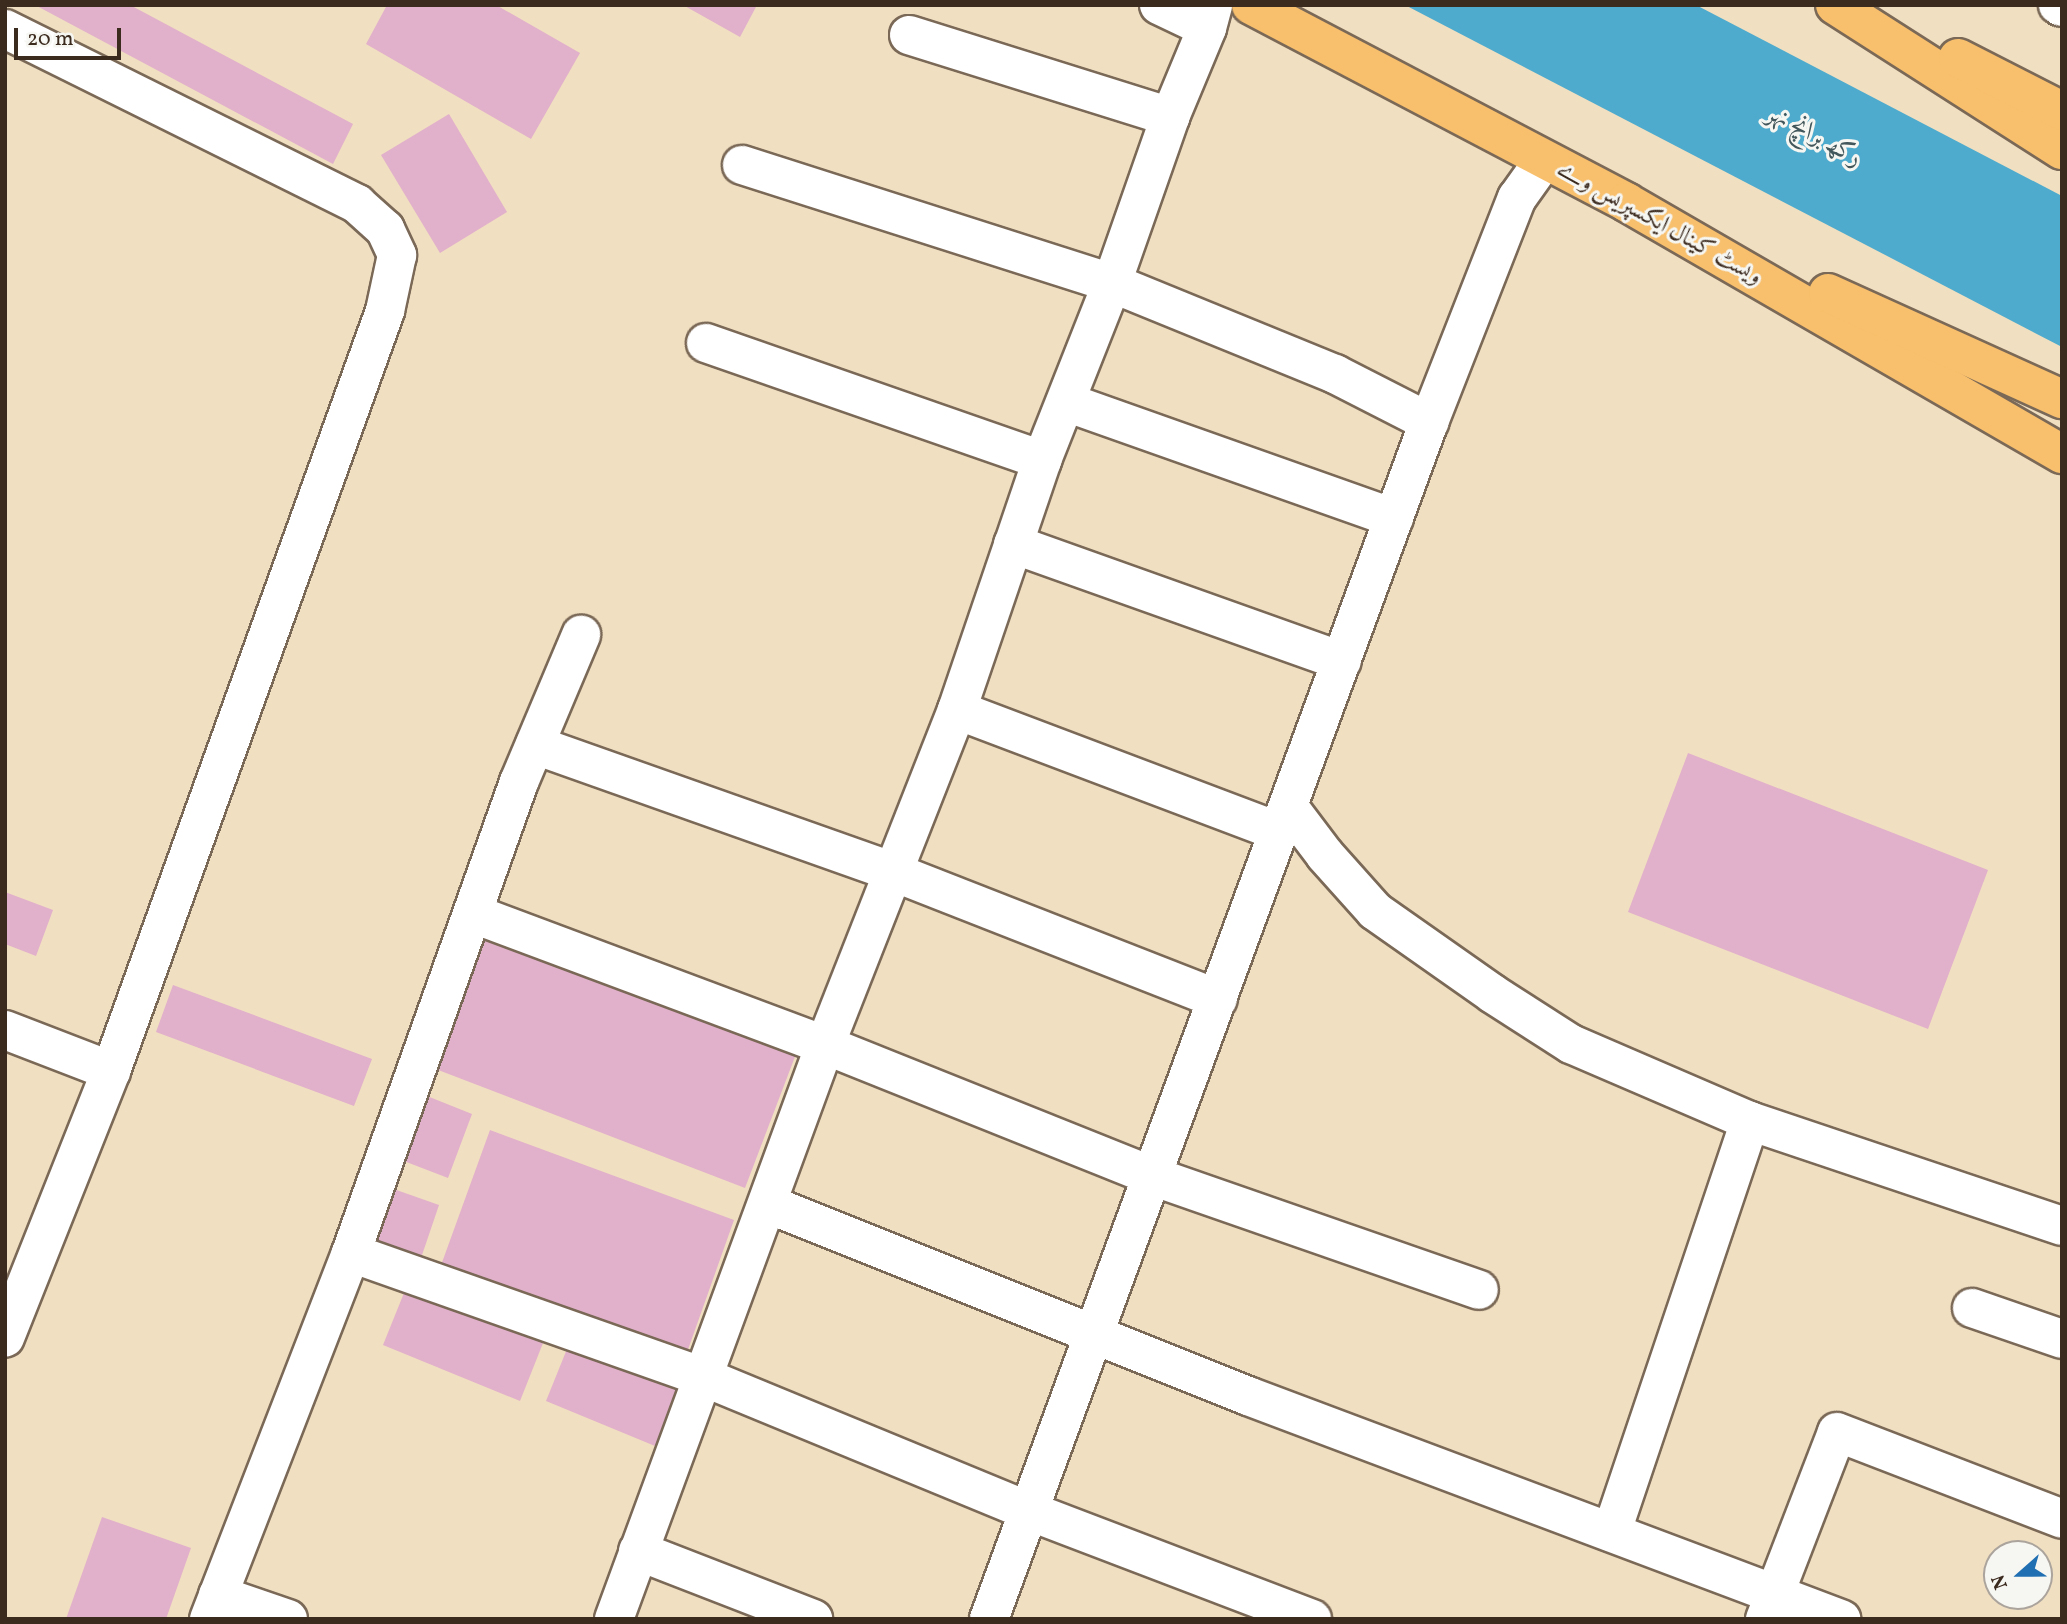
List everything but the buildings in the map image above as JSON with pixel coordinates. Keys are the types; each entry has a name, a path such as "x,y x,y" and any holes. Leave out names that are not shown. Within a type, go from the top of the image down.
{"main road":[{"name":"ویسٹ کینال ایکسپریس وے","path":"1251,5 1626,202 2062,454"},
{"path":"1835,5 2062,150"},
{"path":"1857,5 2062,111"},
{"path":"1626,202 2062,399"}],"street":[{"path":"614,1619 701,1376 768,1204 825,1045 957,710 1042,460 1112,283 1170,117 1210,17 1159,5"},
{"path":"5,29 357,204 385,229 397,255 385,311 111,1071 5,1338"},
{"path":"909,35 1170,117"},
{"path":"989,1619 1429,422 1517,198 1544,160"},
{"path":"742,165 1112,283 1335,374 1429,422"},
{"path":"706,343 1042,460"},
{"path":"1066,402 1394,518"},
{"path":"1013,544 1342,661"},
{"path":"288,1619 214,1607 351,1253 535,745 580,635"},
{"path":"957,710 1284,819 1325,855 1375,911 1493,994 1571,1044 1750,1121 2062,1226"},
{"path":"535,745 891,872 1218,999"},
{"path":"474,914 825,1045 1152,1176 1479,1290"},
{"path":"5,1030 111,1071"},
{"path":"1612,1532 1750,1121"},
{"path":"768,1204 1248,1396 1612,1532 1770,1606 1841,1619"},
{"path":"351,1253 701,1376 1029,1511 1312,1619"},
{"path":"1972,1308 2062,1339"},
{"path":"1770,1606 1837,1432 2062,1519"},
{"path":"638,1551 813,1619"}],"water":[{"name":"رکھ برانچ نہر","path":"1405,5 1696,5 2062,196 2062,347"}]}
